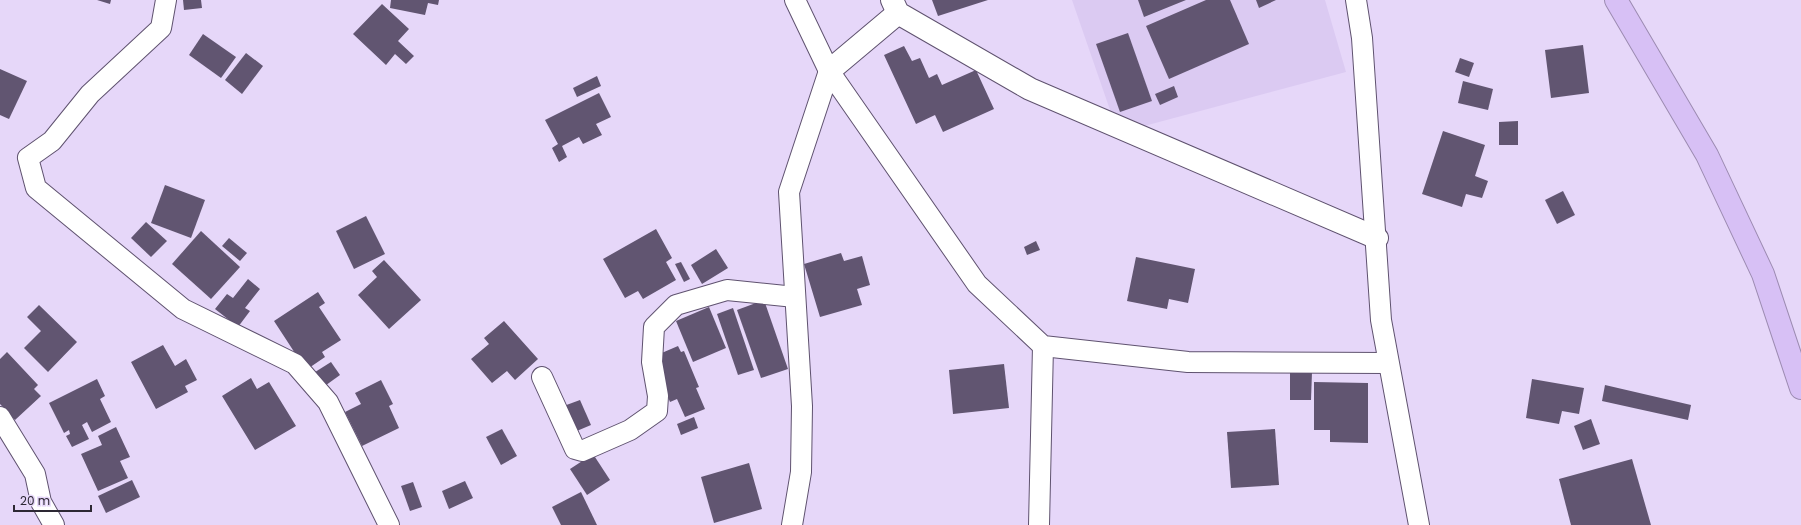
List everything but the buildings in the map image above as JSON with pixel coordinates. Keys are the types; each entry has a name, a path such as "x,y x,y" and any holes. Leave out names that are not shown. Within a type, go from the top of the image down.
{"highway":[{"path":"1616,0 1707,155 1763,274 1801,388"}],"street":[{"path":"166,0 161,28 90,94 52,140 28,158 36,188 183,309 295,364 328,402 389,525"},
{"path":"795,0 829,72 977,284 1043,346 1188,362 1388,363"},
{"path":"1356,0 1362,38 1377,238 1381,320 1418,525"},
{"path":"792,525 801,472 802,421 789,192 829,72 895,7 1030,89 1377,238"},
{"path":"542,377 575,449 582,451 630,430 657,411 658,396 652,362 654,327 676,305 726,290 795,297"},
{"path":"1039,525 1043,346"},
{"path":"0,417 35,474 41,502 54,525"}],"shaded area":[{"path":"1072,0 1325,0 1346,72 1118,133"}]}
